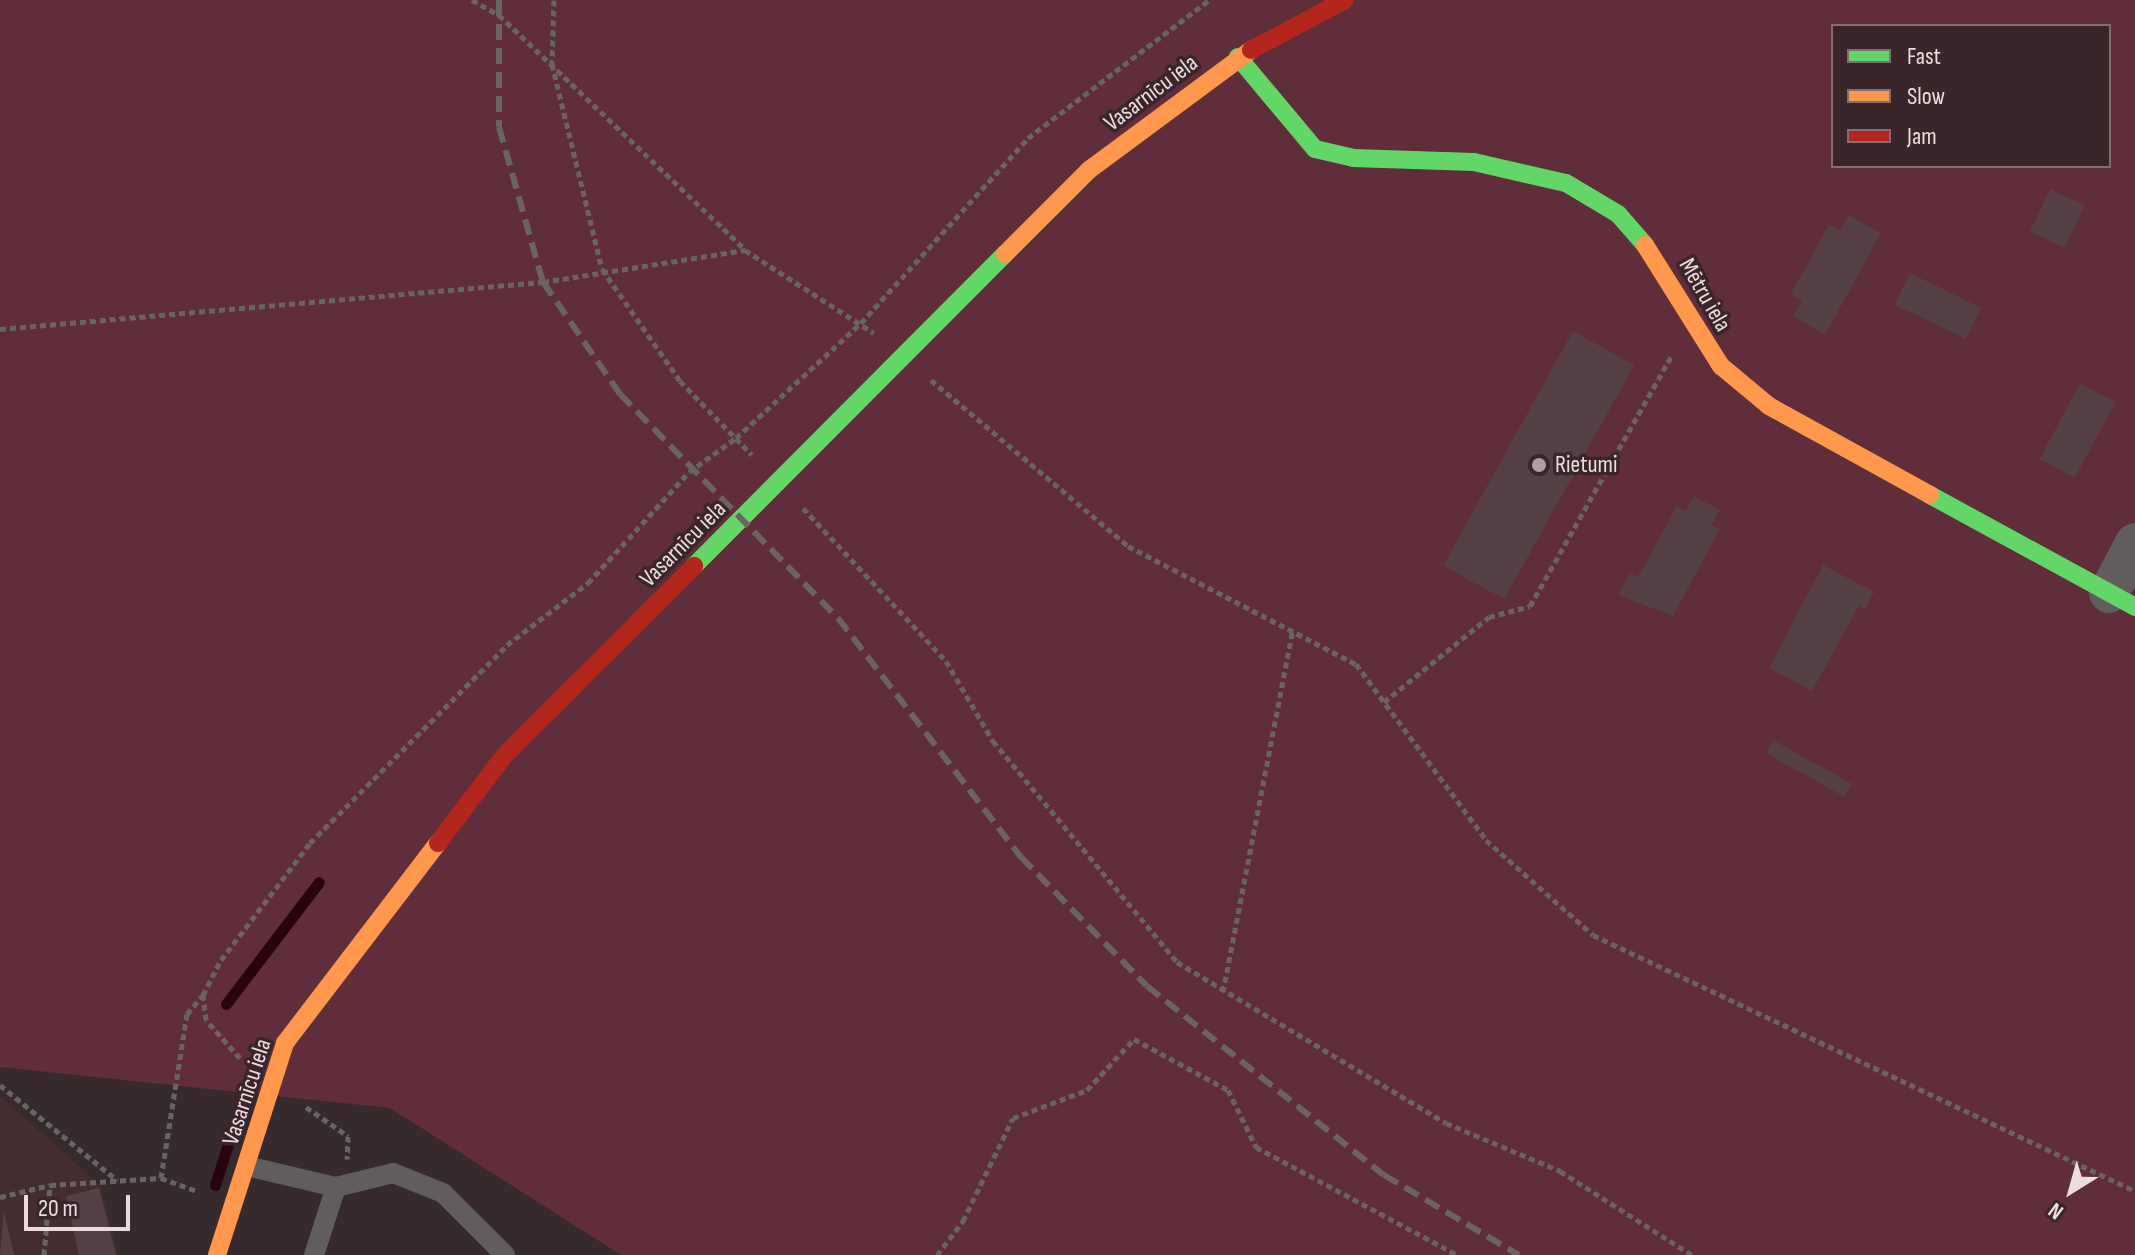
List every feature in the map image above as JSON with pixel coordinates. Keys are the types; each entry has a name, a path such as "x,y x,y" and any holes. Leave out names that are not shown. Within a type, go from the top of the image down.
{"street":[{"name":"Vasarnīcu iela","path":"217,1255 285,1043 504,756 778,482 899,354 1089,170 1238,57 1345,0"},
{"name":"Mētru iela","path":"1238,57 1288,125 1315,149 1353,158 1474,162 1566,183 1618,214 1648,248 1689,324 1721,366 1769,406 2122,600"},
{"path":"2122,600 2135,543"}],"lane":[{"path":"247,1166 336,1187 393,1173 430,1188 505,1255"},
{"path":"314,1255 336,1187"}],"path":[{"path":"472,0 552,64 745,250 861,323 1128,546 1356,664 1486,840 1593,935 2135,1191"},
{"path":"554,0 552,64 602,269 680,381 946,661 993,741 1078,850 1177,962 1446,1123 1560,1171 1692,1255"},
{"path":"161,1178 187,1014 203,995 221,960 310,843 365,796 507,645 588,583 689,472 736,438 861,323 1028,138 1209,0"},
{"path":"0,329 543,282 602,269 745,250"},
{"path":"1384,702 1489,617 1530,606 1689,324"},
{"path":"1223,992 1293,630"},
{"path":"203,995 206,1020 224,1046 348,1136"},
{"path":"937,1255 963,1221 1013,1118 1087,1090 1134,1039 1228,1090 1256,1147 1457,1255"},
{"path":"0,1085 117,1180"},
{"path":"0,1197 50,1185 161,1178 212,1196 237,1196"},
{"path":"44,1255 50,1185"}],"shaded area":[{"path":"0,0 2135,0 2135,1255 621,1255 390,1108 0,1067"},
{"path":"0,1096 100,1185 118,1255 0,1255"}],"building":[{"path":"2050,189 2084,205 2065,248 2030,232"},
{"path":"1849,215 1881,233 1825,335 1793,316 1802,301 1791,294 1829,224 1840,230"},
{"path":"1910,273 1981,308 1966,339 1895,304"},
{"name":"Rietumi","path":"1573,331 1634,365 1504,599 1443,565"},
{"path":"2080,383 2115,402 2075,478 2040,459"},
{"path":"1694,496 1720,510 1711,525 1720,529 1673,616 1618,595 1630,573 1638,577 1677,506 1686,511"},
{"path":"1823,565 1874,592 1865,609 1859,606 1812,691 1769,668"},
{"path":"1773,740 1852,784 1844,797 1766,753"},
{"path":"99,1188 116,1255 79,1255 66,1196"},
{"path":"4,1212 14,1255 0,1255"}],"waterway":[{"path":"226,1004 319,882"},
{"path":"215,1185 249,1078"}],"railway":[{"path":"499,0 499,127 543,282 620,394 838,618 1021,857 1147,986 1384,1175 1519,1255"}],"traffic: fast":[{"path":"1238,57 1315,149 1353,158 1474,162 1566,183 1618,214 1645,245"},
{"path":"694,566 1005,254"},
{"path":"1930,495 2135,607"}],"traffic: slow":[{"path":"1005,254 1089,170 1251,50"},
{"path":"1645,245 1721,366 1769,406 1930,495"},
{"path":"217,1255 285,1043 438,843"}],"traffic: jam":[{"path":"1251,50 1345,0"},
{"path":"438,843 504,756 694,566"}],"place":[{"name":"Rietumi","path":"1539,465"}]}
